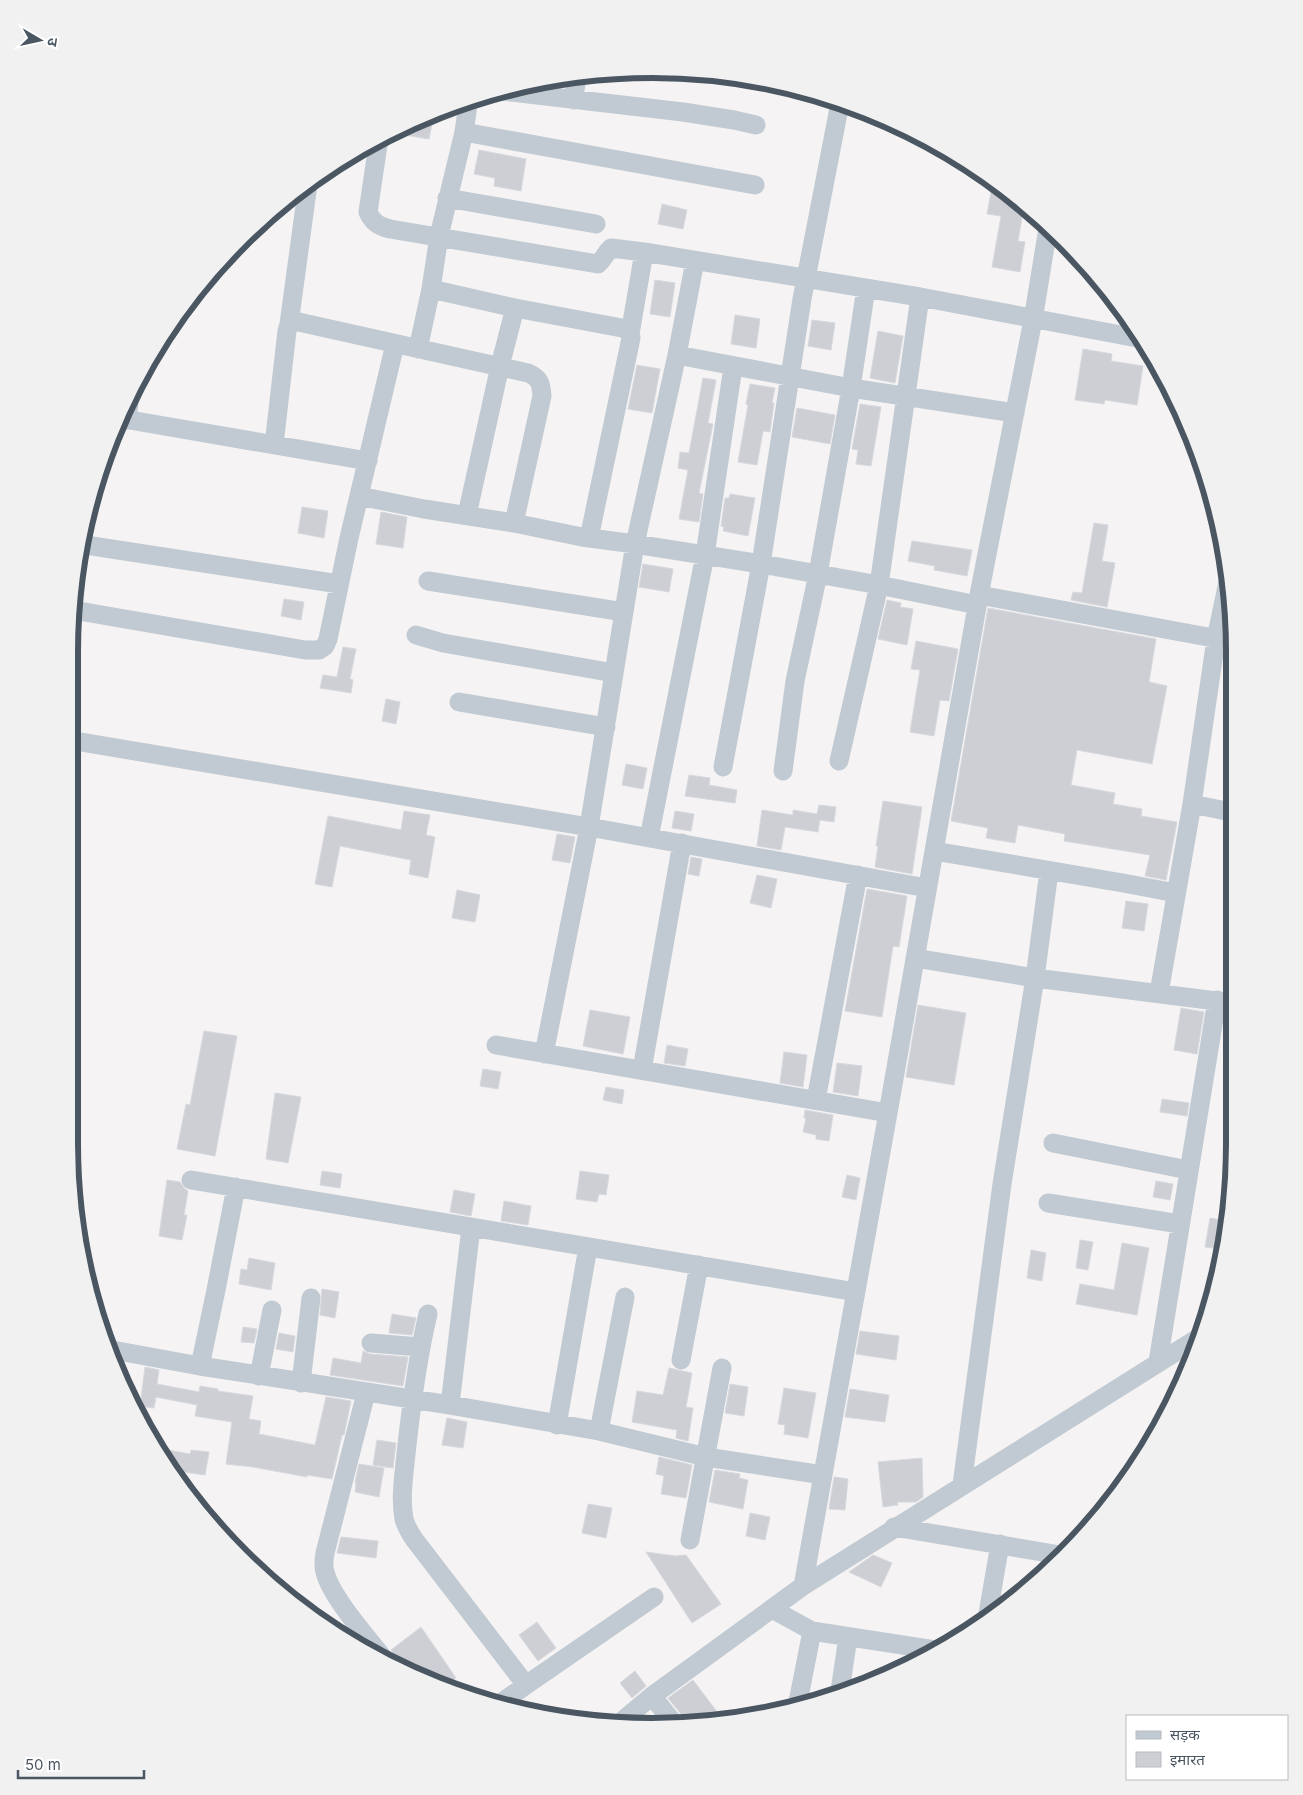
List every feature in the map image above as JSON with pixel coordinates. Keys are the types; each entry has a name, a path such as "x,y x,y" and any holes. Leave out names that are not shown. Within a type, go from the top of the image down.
{"street":[{"path":"573,100 576,82"},
{"path":"520,93 683,112 756,125"},
{"path":"418,349 431,289 438,236 464,132 468,108"},
{"path":"723,767 761,564 790,377 839,109"},
{"path":"464,132 754,185"},
{"path":"377,148 368,212 372,221 379,226 390,229 598,264 602,261 605,252 611,248 644,252 920,297 1033,320 1132,337"},
{"path":"274,445 286,330 289,324 307,193"},
{"path":"448,198 596,224"},
{"path":"803,1586 978,600 1033,320 1047,236"},
{"path":"589,538 617,412 644,252"},
{"path":"544,1054 589,827 635,544 677,355 695,261"},
{"path":"782,770 795,681 818,574 851,388 866,288"},
{"path":"431,289 515,308 622,328 630,334"},
{"path":"839,761 879,585 920,297"},
{"path":"467,515 500,366 515,308"},
{"path":"289,324 301,322 500,366 536,376 541,386 542,396 514,523"},
{"path":"79,611 305,650 319,650 325,646 395,344"},
{"path":"677,355 851,388 1015,412"},
{"path":"649,838 705,555 733,366"},
{"path":"127,420 368,460"},
{"path":"359,496 589,538 761,564 879,585 1223,640"},
{"path":"88,545 339,584"},
{"path":"428,580 624,612"},
{"path":"1159,993 1225,624"},
{"path":"416,635 443,643 614,673"},
{"path":"459,702 606,726"},
{"path":"78,742 682,843 927,888"},
{"path":"1192,804 1226,811"},
{"path":"642,1070 682,843"},
{"path":"934,851 1123,883 1176,894"},
{"path":"962,1485 1002,1184 1050,871"},
{"path":"816,1100 858,875"},
{"path":"915,958 1035,978 1224,1002 1188,1170 1158,1362"},
{"path":"496,1045 888,1113"},
{"path":"1053,1143 1188,1170"},
{"path":"191,1180 856,1292"},
{"path":"200,1366 236,1187"},
{"path":"1048,1203 1180,1224"},
{"path":"450,1405 471,1227"},
{"path":"557,1425 588,1247"},
{"path":"681,1360 699,1265"},
{"path":"599,1431 624,1297"},
{"path":"301,1383 311,1298"},
{"path":"259,1376 272,1310"},
{"path":"428,1314 420,1347 411,1401 402,1503 404,1520 414,1539 526,1684"},
{"path":"371,1342 420,1347"},
{"path":"627,1717 652,1696 803,1586 894,1527 1189,1343"},
{"path":"116,1351 301,1383 411,1401 450,1405 599,1431 706,1456 823,1475"},
{"path":"690,1540 722,1368"},
{"path":"366,1393 325,1553 324,1569 330,1586 338,1599 374,1646"},
{"path":"894,1527 1051,1554"},
{"path":"989,1608 1000,1544"},
{"path":"506,1699 654,1597"},
{"path":"772,1608 812,1631 921,1650"},
{"path":"799,1698 812,1631"},
{"path":"841,1685 848,1637"},
{"path":"652,1696 669,1717"}],"building":[{"path":"427,123 432,124 429,139 403,135"},
{"path":"479,150 526,159 521,191 494,186 495,178 474,174"},
{"path":"991,189 1023,214 1018,241 1025,242 1020,272 992,267 1001,216 987,214"},
{"path":"662,204 687,210 683,229 658,224"},
{"path":"655,280 675,283 670,317 650,314"},
{"path":"735,315 760,319 756,348 731,344"},
{"path":"812,320 835,323 831,350 808,346"},
{"path":"878,331 903,336 895,383 870,378"},
{"path":"1083,349 1112,354 1111,361 1143,366 1137,405 1105,400 1104,404 1075,400"},
{"path":"637,365 660,369 652,413 628,409"},
{"path":"703,378 716,380 708,423 713,424 699,493 703,494 699,522 679,519 688,470 678,468 680,452 689,453"},
{"path":"750,384 775,388 770,432 763,431 757,465 738,462"},
{"path":"860,404 881,407 871,466 856,464 858,450 852,449"},
{"path":"797,408 835,415 830,444 792,437"},
{"path":"730,494 755,498 748,536 723,531 724,527 721,526 725,498 729,498"},
{"path":"302,507 328,511 324,538 298,533"},
{"path":"381,512 407,517 403,548 376,544"},
{"path":"1094,523 1108,525 1102,561 1115,563 1107,607 1071,600 1073,592 1082,593"},
{"path":"912,541 972,550 967,576 934,570 935,566 908,561"},
{"path":"643,564 673,569 669,592 639,587"},
{"path":"284,599 304,602 301,620 281,616"},
{"path":"887,600 901,603 900,607 913,609 907,645 878,639"},
{"path":"988,608 1156,639 1149,682 1167,686 1152,764 1077,750 1071,785 1115,793 1113,804 1142,809 1141,816 1177,822 1166,880 1145,876 1150,855 1064,841 1065,834 1018,825 1015,843 986,838 988,828 951,821"},
{"path":"916,641 958,649 949,701 940,700 934,736 910,732 920,670 911,669"},
{"path":"343,647 356,649 350,679 353,680 351,693 320,688 323,675 337,677"},
{"path":"386,699 400,702 396,724 382,721"},
{"path":"626,764 647,768 643,789 622,785"},
{"path":"689,775 710,778 709,785 737,790 735,803 685,796"},
{"path":"883,801 922,807 912,874 875,867 878,846 876,846"},
{"path":"819,805 836,807 834,822 820,820 818,832 785,827 781,850 757,846 762,810 793,815 793,810 817,814"},
{"path":"404,811 430,815 426,835 435,837 428,878 409,874 411,860 340,846 332,887 315,884 328,816 401,830"},
{"path":"675,811 694,814 691,831 672,828"},
{"path":"557,834 575,837 570,863 552,860"},
{"path":"691,857 702,859 699,876 688,874"},
{"path":"757,875 777,879 771,908 750,903"},
{"path":"867,889 907,896 899,947 893,946 882,1017 845,1011"},
{"path":"457,890 480,895 475,922 452,918"},
{"path":"1126,901 1148,904 1144,931 1122,928"},
{"path":"918,1005 966,1013 954,1085 906,1077"},
{"path":"1181,1008 1204,1012 1197,1054 1174,1050"},
{"path":"590,1010 630,1017 623,1054 583,1046"},
{"path":"204,1031 237,1036 215,1156 177,1149 186,1104 190,1105"},
{"path":"667,1045 688,1049 685,1066 664,1063"},
{"path":"784,1052 807,1055 803,1087 780,1083"},
{"path":"837,1063 862,1066 858,1096 833,1092"},
{"path":"483,1069 501,1072 498,1089 480,1086"},
{"path":"606,1087 624,1090 622,1104 603,1100"},
{"path":"275,1093 301,1097 288,1163 266,1159"},
{"path":"1162,1099 1189,1103 1187,1116 1160,1112"},
{"path":"805,1110 833,1115 829,1141 816,1139 816,1135 803,1132 806,1118 804,1118"},
{"path":"322,1171 342,1174 340,1188 320,1185"},
{"path":"580,1171 609,1175 606,1195 599,1194 597,1202 576,1199"},
{"path":"847,1175 860,1178 856,1200 842,1197"},
{"path":"167,1180 180,1182 188,1191 184,1215 187,1215 182,1240 159,1236"},
{"path":"1156,1181 1173,1184 1170,1200 1153,1197"},
{"path":"454,1190 475,1194 471,1216 450,1212"},
{"path":"504,1201 531,1206 528,1225 501,1221"},
{"path":"1210,1218 1221,1220 1215,1248 1205,1247"},
{"path":"1080,1240 1093,1242 1088,1270 1076,1268"},
{"path":"1122,1243 1149,1248 1137,1315 1076,1304 1080,1284 1114,1290"},
{"path":"1031,1250 1046,1253 1042,1281 1027,1278"},
{"path":"249,1258 275,1263 271,1290 239,1284 241,1269 247,1270"},
{"path":"322,1289 339,1292 335,1318 320,1315"},
{"path":"392,1314 416,1318 412,1335 389,1333"},
{"path":"243,1327 257,1329 254,1343 241,1342"},
{"path":"860,1331 899,1336 896,1360 856,1354"},
{"path":"279,1333 295,1336 293,1352 276,1349"},
{"path":"363,1351 370,1354 408,1357 403,1386 330,1375 333,1358 361,1363"},
{"path":"145,1367 159,1370 157,1384 199,1392 200,1386 218,1389 218,1391 253,1396 249,1419 261,1421 259,1434 315,1445 326,1397 351,1401 332,1479 307,1475 307,1477 226,1464 232,1422 195,1416 197,1405 156,1397 154,1408 142,1406 140,1403"},
{"path":"669,1368 692,1373 686,1407 693,1408 688,1441 676,1438 677,1430 632,1422 637,1391 663,1395"},
{"path":"730,1384 748,1387 744,1416 725,1413"},
{"path":"784,1388 816,1393 808,1438 784,1434 785,1425 778,1424"},
{"path":"850,1389 889,1395 885,1422 845,1417"},
{"path":"447,1418 467,1422 463,1448 442,1445"},
{"path":"377,1440 396,1443 393,1468 373,1465"},
{"path":"166,1450 190,1454 191,1450 209,1452 205,1475 181,1472"},
{"path":"659,1457 692,1465 686,1498 661,1494 664,1476 656,1474"},
{"path":"922,1458 923,1497 916,1502 897,1502 898,1505 883,1507 878,1462"},
{"path":"359,1464 384,1468 379,1497 355,1492"},
{"path":"715,1470 740,1474 739,1478 748,1480 743,1509 709,1502"},
{"path":"834,1477 848,1479 845,1510 829,1509"},
{"path":"588,1504 612,1508 606,1538 582,1533"},
{"path":"750,1513 770,1517 765,1540 746,1536"},
{"path":"341,1537 378,1541 376,1558 337,1553"},
{"path":"646,1552 676,1556 686,1555 721,1604 692,1623"},
{"path":"873,1555 892,1563 881,1587 849,1572"},
{"path":"537,1622 556,1648 538,1661 519,1635"},
{"path":"421,1627 456,1678 452,1681 432,1674 395,1657 391,1650"},
{"path":"635,1671 646,1686 632,1698 620,1683"},
{"path":"693,1680 718,1714 682,1716 668,1698"}]}
